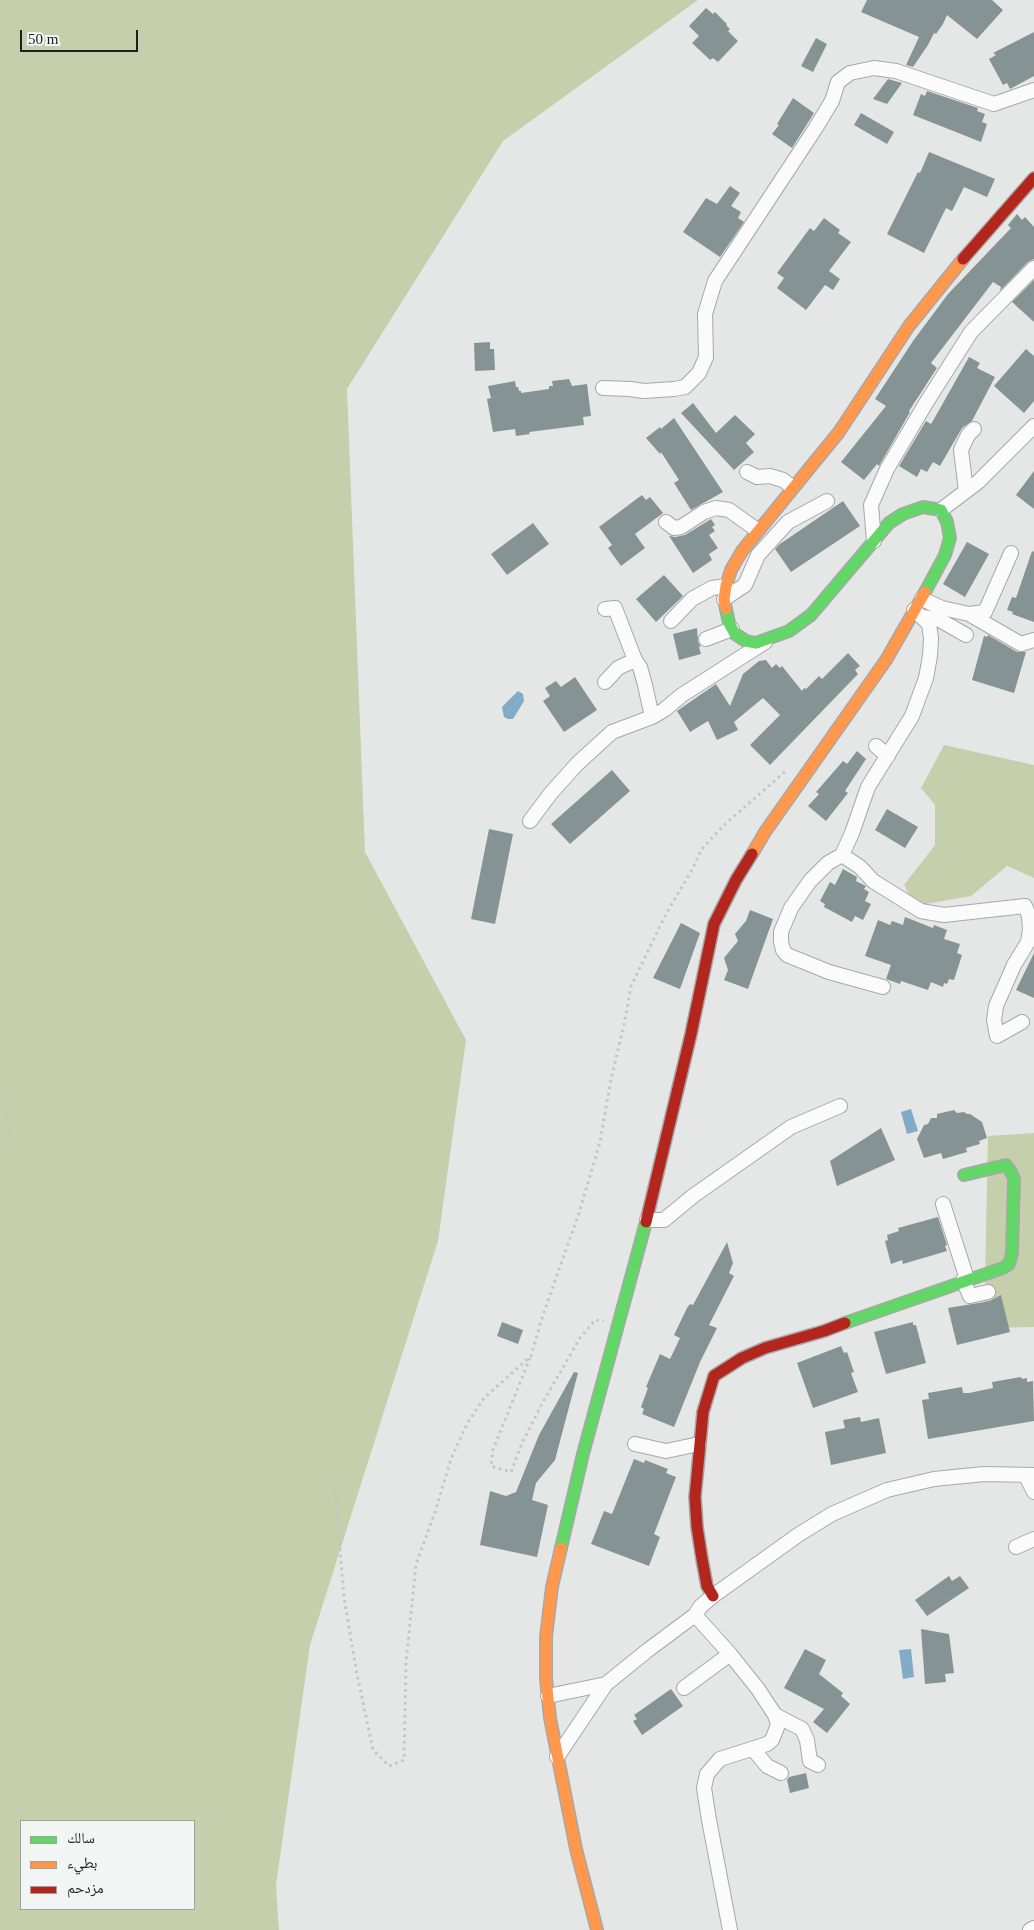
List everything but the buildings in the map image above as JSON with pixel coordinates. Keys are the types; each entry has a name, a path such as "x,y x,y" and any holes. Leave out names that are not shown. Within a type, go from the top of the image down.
{"street":[{"path":"603,388 644,391 674,389 685,387 699,373 706,357 706,314 714,281 815,129 832,101 838,82 850,73 874,68 896,72 994,104 1034,90"},
{"path":"1034,178 949,275 914,319 839,432 757,530 742,551 731,570 725,593 729,623 735,634 746,641 756,642 799,625 811,615 889,523 902,514 923,507 941,510 966,492 1034,426"},
{"path":"874,541 870,505 887,469 971,332 1034,268"},
{"path":"966,492 961,450 968,435 974,429"},
{"path":"747,472 757,477 770,476 783,480 792,488"},
{"path":"671,621 692,599 712,588 725,593 745,585 758,555 788,522 827,501"},
{"path":"666,522 674,528 681,527 704,512 716,508 730,510 757,530"},
{"path":"597,1930 576,1849 557,1756 550,1718 546,1678 546,1637 552,1587 583,1454 617,1324 647,1220 691,1034 714,924 747,861 920,608 945,555 950,538 947,522 941,510"},
{"path":"969,614 985,612 1011,553"},
{"path":"605,609 615,608 635,660 640,667 652,717"},
{"path":"920,608 942,608 969,614 1021,644 1034,640"},
{"path":"920,608 966,635"},
{"path":"884,987 796,960 787,955 783,950 781,932 791,908 810,881 828,863 842,855 868,787 912,716 926,678 930,656 931,638 929,624 920,608"},
{"path":"706,639 732,629"},
{"path":"530,821 551,793 612,732 652,717 682,695 779,634"},
{"path":"605,682 618,668 635,660"},
{"path":"876,746 888,756"},
{"path":"842,855 860,867 873,882 920,911 944,915 1025,906 1029,916 1030,930 1028,942 1014,965 996,1006 994,1020 997,1036 1022,1022"},
{"path":"647,1220 664,1220 694,1196 791,1127 840,1106"},
{"path":"713,1596 707,1586 697,1528 695,1498 703,1412 714,1376 729,1366 765,1348 824,1331 864,1315 1003,1268 1009,1264 1012,1253 1014,1179 1006,1165 964,1176"},
{"path":"943,1204 970,1296 988,1292"},
{"path":"635,1444 666,1451 699,1444"},
{"path":"557,1756 606,1684 695,1615 701,1606 713,1596 798,1535 832,1514 887,1490 934,1479 984,1474 1030,1476 1034,1492"},
{"path":"1016,1547 1034,1539"},
{"path":"695,1615 758,1689 775,1715 778,1725 772,1740 767,1744 720,1759 707,1774 704,1788 730,1930"},
{"path":"684,1688 730,1654"},
{"path":"548,1696 606,1684"},
{"path":"775,1715 802,1729 807,1740 810,1761 818,1765"},
{"path":"753,1749 767,1766 781,1773"},
{"path":"1030,1930 1034,1928"}],"path":[{"path":"617,1324 595,1320 580,1338 543,1402 522,1443 511,1472 491,1466 493,1450 531,1356 543,1314 579,1213 600,1142 631,986 666,914 693,868 701,850 723,826 790,767 805,774"},
{"path":"0,1100 10,1124 7,1135 0,1144"},
{"path":"334,1477 344,1598 357,1674 373,1750 389,1766 404,1760 406,1663 416,1564 435,1512 451,1459 467,1424 484,1398 531,1356"}],"green space":[{"path":"0,0 698,0 503,141 347,389 365,852 466,1040 438,1241 310,1645 276,1885 279,1930 0,1930"},
{"path":"944,745 1034,765 1034,878 1007,866 971,896 915,906 904,885 935,845 935,805 921,788"},
{"path":"1034,1133 1034,1327 984,1328 988,1136"}],"water":[{"path":"518,691 523,694 524,701 513,719 508,719 504,717 502,707"},
{"path":"911,1109 918,1131 907,1134 901,1112"},
{"path":"911,1649 914,1677 903,1679 899,1650"}],"traffic: fast":[{"path":"726,609 729,623 735,634 746,641 756,643 789,631 811,615 889,523 903,514 923,507 941,510 947,522 950,538 945,555 925,592"},
{"path":"845,1323 1003,1268 1009,1264 1012,1253 1014,1179 1011,1172 1006,1165 964,1175"},
{"path":"561,1548 583,1454 646,1222"}],"traffic: slow":[{"path":"726,609 724,599 726,586 731,570 742,551 839,432 909,326 963,259"},
{"path":"752,854 765,832 886,660 925,592"},
{"path":"561,1548 552,1587 546,1637 546,1678 550,1718 576,1849 597,1930"}],"traffic: jam":[{"path":"963,259 1034,178"},
{"path":"646,1222 691,1034 714,924 736,880 752,854"},
{"path":"713,1596 707,1586 702,1559 695,1497 703,1412 714,1376 742,1358 765,1348 845,1323"}]}
